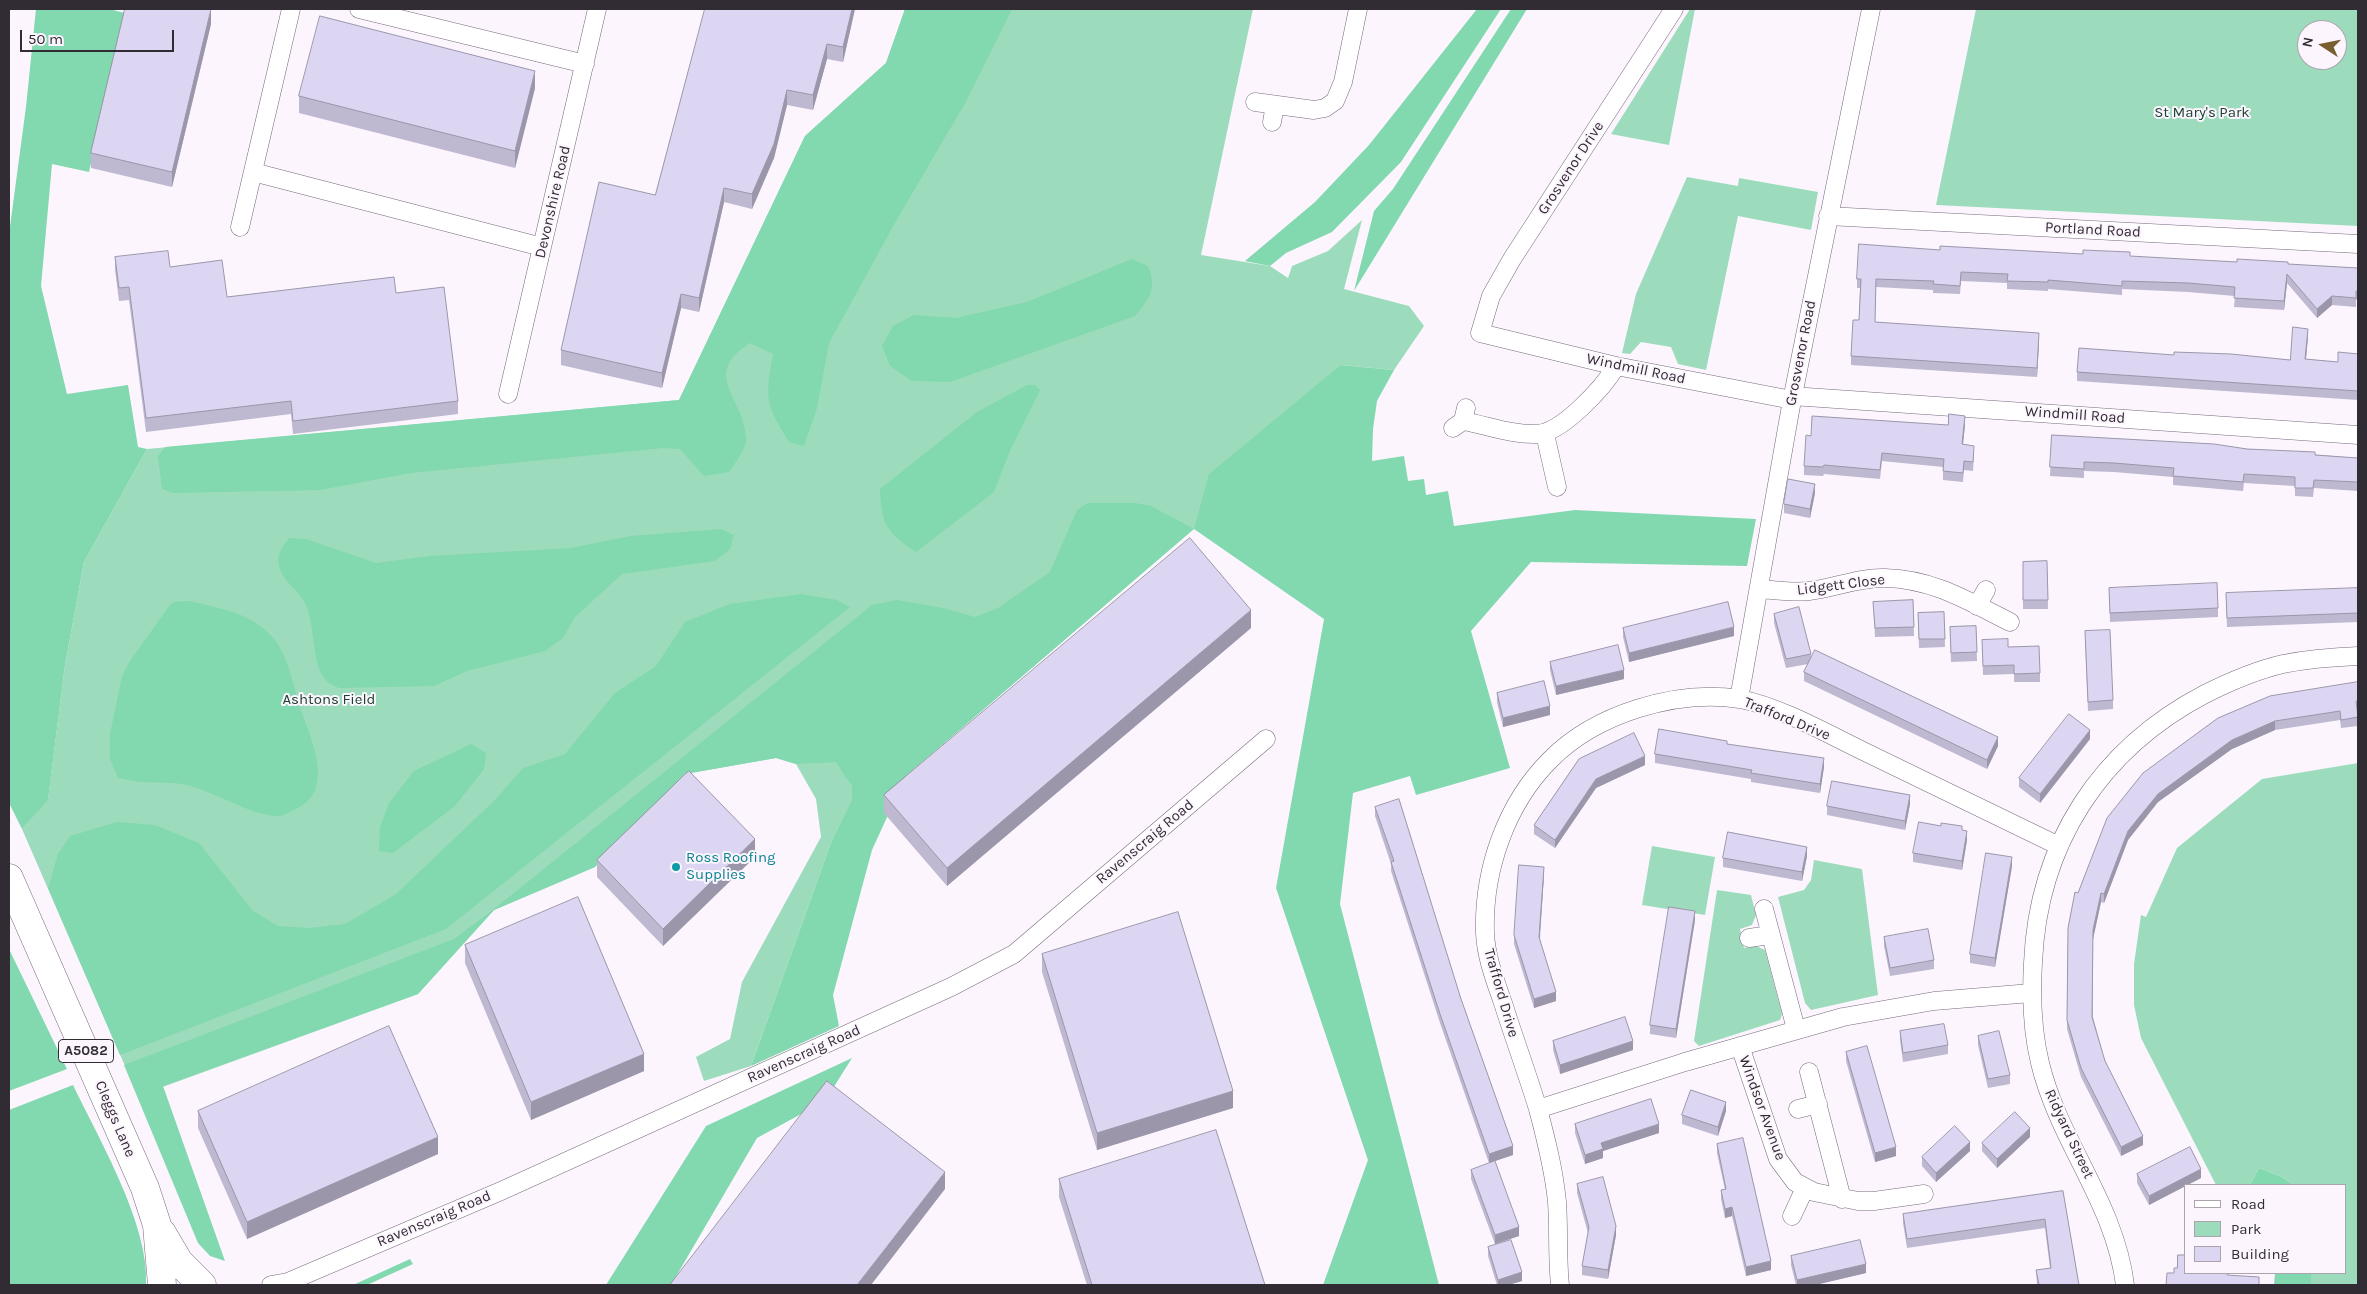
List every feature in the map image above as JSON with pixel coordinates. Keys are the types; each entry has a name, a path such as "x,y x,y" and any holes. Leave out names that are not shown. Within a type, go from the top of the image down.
{"main road":[{"name":"Cleggs Lane","path":"9,878 141,1179 157,1225 178,1262 202,1285"},
{"name":"Cleggs Lane","path":"157,1225 162,1285"}],"street":[{"path":"240,227 292,9"},
{"path":"359,9 585,64"},
{"name":"Devonshire Road","path":"508,394 597,9"},
{"path":"1255,102 1274,114 1325,108 1335,100 1344,82 1358,9"},
{"name":"Grosvenor Drive","path":"1480,333 1491,296 1512,259 1674,9"},
{"name":"Grosvenor Road","path":"1739,699 1760,589 1792,398 1871,9"},
{"path":"253,172 542,247"},
{"name":"Portland Road","path":"1828,216 2358,244"},
{"name":"Windmill Road","path":"1480,333 1616,366 1792,398 2358,435"},
{"path":"1461,419 1528,434 1545,434 1594,396 1606,383 1616,366"},
{"path":"1545,434 1557,487"},
{"name":"Lidgett Close","path":"1760,589 1810,591 1863,580 1910,580 1930,584 2010,622"},
{"path":"1977,606 1986,590"},
{"name":"Ridyard Street","path":"2125,1285 2122,1261 2103,1204 2048,1091 2034,1030 2032,993 2034,945 2038,915 2045,885 2059,846 2076,811 2113,764 2149,729 2181,707 2220,686 2282,664 2358,656"},
{"name":"Trafford Drive","path":"1560,1285 1557,1203 1554,1177 1538,1109 1489,961 1485,934 1486,906 1496,850 1518,800 1542,767 1566,744 1592,727 1626,713 1673,701 1706,697 1739,699 1762,706 1824,732 2059,846"},
{"name":"Ravenscraig Road","path":"271,1285 287,1284 501,1191 951,987 1014,954 1266,739"},
{"path":"1764,909 1796,1029"},
{"path":"1749,938 1770,935"},
{"name":"Windsor Avenue","path":"1538,1109 1796,1029 1843,1017 1934,1001 2032,993"},
{"name":"Windsor Avenue","path":"1740,1046 1778,1159 1786,1172 1805,1188 1842,1199 1874,1201 1924,1194"},
{"path":"1809,1072 1842,1199"},
{"path":"1798,1109 1818,1104"},
{"path":"1792,1216 1805,1188"}],"green space":[{"path":"36,9 109,9 125,13 89,172 52,164 41,286 67,394 128,385 138,447 147,449 84,562 65,665 48,800 22,829 9,803 9,234 26,107"},
{"name":"Ashtons Field","path":"905,9 1253,9 1201,255 1270,266 1288,278 1292,266 1328,251 1362,220 1344,289 1409,306 1424,326 1394,370 1341,365 1194,529 837,762 852,787 852,801 832,840 751,1066 704,1081 696,1057 730,1039 742,982 821,837 816,799 796,764 776,758 685,774 595,867 494,910 418,994 138,1096 22,829 48,799 65,665 84,562 147,449 679,400 805,136 886,63"},
{"path":"905,9 1012,9 967,100 896,221 829,343 817,408 804,446 789,442 771,409 768,391 773,354 750,343 736,354 729,364 726,374 732,395 742,417 746,439 739,458 729,472 704,476 680,449 663,448 411,473 320,490 173,493 162,489 158,456 165,447 679,400 805,136 886,63"},
{"path":"1477,9 1501,9 1401,162 1332,232 1286,253 1270,266 1245,261 1315,202 1369,145"},
{"path":"1511,9 1527,9 1354,291 1374,211 1393,189"},
{"path":"1690,9 1695,9 1669,145 1611,134"},
{"name":"St Mary's Park","path":"1976,9 2358,9 2358,226 1936,205"},
{"path":"1687,177 1738,186 1739,178 1818,192 1811,230 1738,216 1706,370 1678,364 1671,347 1641,342 1630,354 1622,353 1636,294"},
{"path":"1132,259 1148,266 1152,281 1148,298 1135,316 950,382 912,381 890,366 882,346 893,326 914,315 956,318 1027,302"},
{"path":"1341,365 1394,370 1377,401 1373,429 1372,461 1404,456 1408,481 1424,479 1426,495 1448,491 1454,526 1575,510 1756,519 1747,566 1531,562 1471,631 1510,768 1416,795 1410,776 1353,793 1340,904 1439,1285 1323,1285 1368,1160 1276,888 1324,619 1194,529 1209,474"},
{"path":"1027,385 1035,385 1040,390 1009,453 994,492 916,552 898,539 884,519 880,489 977,412"},
{"path":"1088,503 1135,503 1151,506 1194,529 906,776 872,850 833,995 839,1026 751,1066 832,840 852,800 852,787 836,762 796,764 776,758 685,774 595,867 494,910 418,994 163,1086 225,1261 210,1256 198,1243 124,1065 454,939 494,909 872,605 897,600 943,608 975,617 998,608 1050,572 1077,510"},
{"path":"721,529 734,535 730,549 715,561 622,574 575,617 563,638 545,651 467,671 434,686 339,688 329,683 321,673 318,665 311,622 305,603 284,577 278,562 284,544 289,538 306,539 376,563 430,556 571,548 631,536"},
{"path":"801,594 837,600 850,607 446,929 120,1055 48,888 58,854 70,836 117,822 155,825 199,843 253,911 278,926 309,928 345,924 395,895 495,800 523,768 565,754 615,693 656,666 685,622 730,604"},
{"path":"190,601 236,613 247,618 266,631 280,647 290,672 317,762 318,777 315,789 308,800 296,809 279,816 268,815 244,808 206,791 182,784 141,782 118,778 110,759 110,734 122,676 130,661 170,605 174,602"},
{"path":"471,744 486,753 484,769 455,806 393,853 379,851 380,827 389,803 414,771"},
{"path":"2358,763 2358,1285 2311,1285 2311,1274 2347,1274 2347,1184 2292,1184 2282,1177 2259,1168 2251,1184 2215,1184 2141,1038 2134,1005 2134,964 2141,915 2146,917 2177,848 2262,779"},
{"path":"1652,846 1715,857 1705,915 1642,905"},
{"path":"1814,860 1862,869 1878,995 1811,1010 1805,1003 1778,897 1804,890 1811,880"},
{"path":"1717,890 1751,895 1756,915 1752,925 1740,929 1744,948 1756,946 1765,950 1782,1014 1780,1020 1699,1046 1694,1041"},
{"path":"9,949 67,1069 9,1091"},
{"path":"852,1058 825,1101 757,1138 671,1285 606,1285 706,1126"},
{"path":"73,1085 109,1156 132,1210 145,1262 146,1285 9,1285 9,1110"},
{"path":"2259,1168 2282,1177 2292,1184 2251,1184"},
{"path":"410,1259 413,1264 367,1285 353,1285"},
{"path":"2275,1274 2311,1274 2311,1285 2274,1285"}],"building":[{"path":"125,9 211,9 172,172 91,153"},
{"path":"705,9 852,9 843,47 827,44 813,95 787,90 774,144 752,194 724,188 699,298 681,294 662,373 561,350 599,182 655,195"},
{"path":"320,16 535,71 515,151 299,96"},
{"path":"1859,244 1940,250 1940,246 2083,254 2083,250 2130,252 2130,256 2237,262 2237,259 2358,268 2358,291 2356,291 2356,298 2332,296 2317,309 2287,274 2284,301 2234,298 2235,287 2188,283 2122,281 2122,286 2048,280 2048,282 2007,281 2008,274 1961,272 1960,286 1933,284 1934,281 1876,279 1875,322 2039,333 2037,368 1851,356 1853,320 1859,320 1861,279 1857,279"},
{"path":"168,251 170,267 222,260 227,297 394,277 396,293 444,287 458,401 293,421 291,401 146,418 129,287 119,288 115,257"},
{"path":"2293,327 2308,329 2305,359 2338,362 2338,352 2358,354 2358,391 2077,372 2079,348 2174,355 2174,352 2231,354 2290,360"},
{"path":"1949,414 1965,416 1962,444 1974,446 1973,462 1964,461 1963,473 1943,471 1944,459 1882,453 1880,470 1824,465 1823,467 1804,466 1806,435 1811,436 1812,416 1948,425"},
{"path":"2052,435 2214,444 2247,449 2315,452 2315,455 2358,458 2358,482 2314,480 2313,488 2295,488 2295,477 2244,474 2243,482 2173,476 2174,468 2114,463 2084,462 2084,469 2050,467"},
{"path":"1788,479 1815,484 1810,509 1784,504"},
{"path":"1190,538 1251,610 947,868 884,795"},
{"path":"2047,561 2048,600 2023,600 2023,562"},
{"path":"2217,583 2218,608 2110,613 2109,588"},
{"path":"2358,588 2358,613 2227,618 2226,593"},
{"path":"1913,600 1914,627 1875,628 1873,602"},
{"path":"1728,602 1734,627 1629,653 1623,628"},
{"path":"1799,607 1811,654 1786,659 1774,614"},
{"path":"1944,612 1945,639 1919,639 1918,613"},
{"path":"1976,626 1977,652 1951,653 1950,627"},
{"path":"2110,630 2113,700 2088,702 2085,631"},
{"path":"2008,639 2008,647 2039,646 2040,673 2014,674 2014,665 1983,666 1982,640"},
{"path":"1618,645 1624,670 1556,686 1550,662"},
{"path":"1815,650 1998,737 1987,760 1804,672"},
{"path":"1544,681 1550,706 1503,718 1497,693"},
{"path":"2358,682 2358,701 2356,701 2358,717 2341,720 2340,711 2275,721 2232,740 2158,794 2128,831 2104,894 2101,893 2093,930 2092,1017 2105,1061 2143,1136 2121,1147 2081,1068 2067,1020 2068,928 2075,892 2078,893 2107,818 2143,773 2218,718 2270,696"},
{"path":"2069,714 2090,730 2040,794 2019,778"},
{"path":"1659,729 1727,741 1727,744 1824,758 1820,784 1751,773 1752,770 1655,754"},
{"path":"1634,733 1645,756 1596,779 1555,840 1534,825 1579,759"},
{"name":"Ross Roofing Supplies","path":"689,771 755,839 663,929 597,860"},
{"path":"1832,781 1910,795 1905,821 1827,806"},
{"path":"1399,799 1461,999 1513,1146 1489,1154 1440,1014 1391,862 1394,861 1375,807"},
{"path":"1919,822 1941,826 1941,823 1962,826 1962,830 1967,831 1962,861 1913,853"},
{"path":"1728,832 1807,847 1802,872 1723,858"},
{"path":"1986,853 2012,857 1995,958 1970,954"},
{"path":"1519,865 1544,867 1539,937 1556,992 1534,999 1514,935"},
{"path":"578,897 644,1054 531,1102 465,945"},
{"path":"1669,907 1695,911 1676,1029 1650,1025"},
{"path":"1178,912 1233,1091 1097,1133 1042,954"},
{"path":"1928,929 1934,960 1890,968 1884,937"},
{"path":"1625,1017 1633,1041 1560,1065 1553,1041"},
{"path":"1944,1024 1948,1045 1903,1053 1900,1031"},
{"path":"389,1026 438,1137 247,1222 198,1111"},
{"path":"1999,1031 2010,1075 1988,1079 1978,1036"},
{"path":"1867,1046 1896,1147 1875,1153 1846,1052"},
{"path":"827,1081 945,1172 857,1285 670,1285"},
{"path":"1691,1090 1726,1102 1718,1127 1682,1115"},
{"path":"1651,1099 1659,1124 1601,1143 1603,1149 1585,1155 1575,1124"},
{"path":"2015,1112 2030,1128 1997,1159 1982,1143"},
{"path":"1955,1126 1970,1142 1936,1173 1922,1157"},
{"path":"1216,1130 1265,1285 1092,1285 1059,1179"},
{"path":"1743,1138 1771,1261 1746,1267 1732,1207 1725,1209 1721,1190 1726,1189 1717,1144"},
{"path":"2190,1147 2201,1169 2149,1196 2137,1174"},
{"path":"1495,1161 1519,1227 1495,1235 1471,1170"},
{"path":"1603,1177 1616,1226 1608,1270 1582,1266 1589,1227 1577,1184"},
{"path":"2063,1191 2079,1285 2039,1285 2036,1270 2051,1268 2045,1219 1907,1239 1903,1214"},
{"path":"1511,1240 1522,1272 1498,1280 1488,1247"},
{"path":"1860,1240 1866,1264 1797,1280 1791,1256"},
{"path":"2178,1255 2184,1255 2184,1274 2228,1274 2259,1277 2259,1285 2166,1285 2167,1273 2174,1273 2174,1268 2177,1268"}],"place":[{"name":"Ross Roofing Supplies","path":"676,867"}]}
